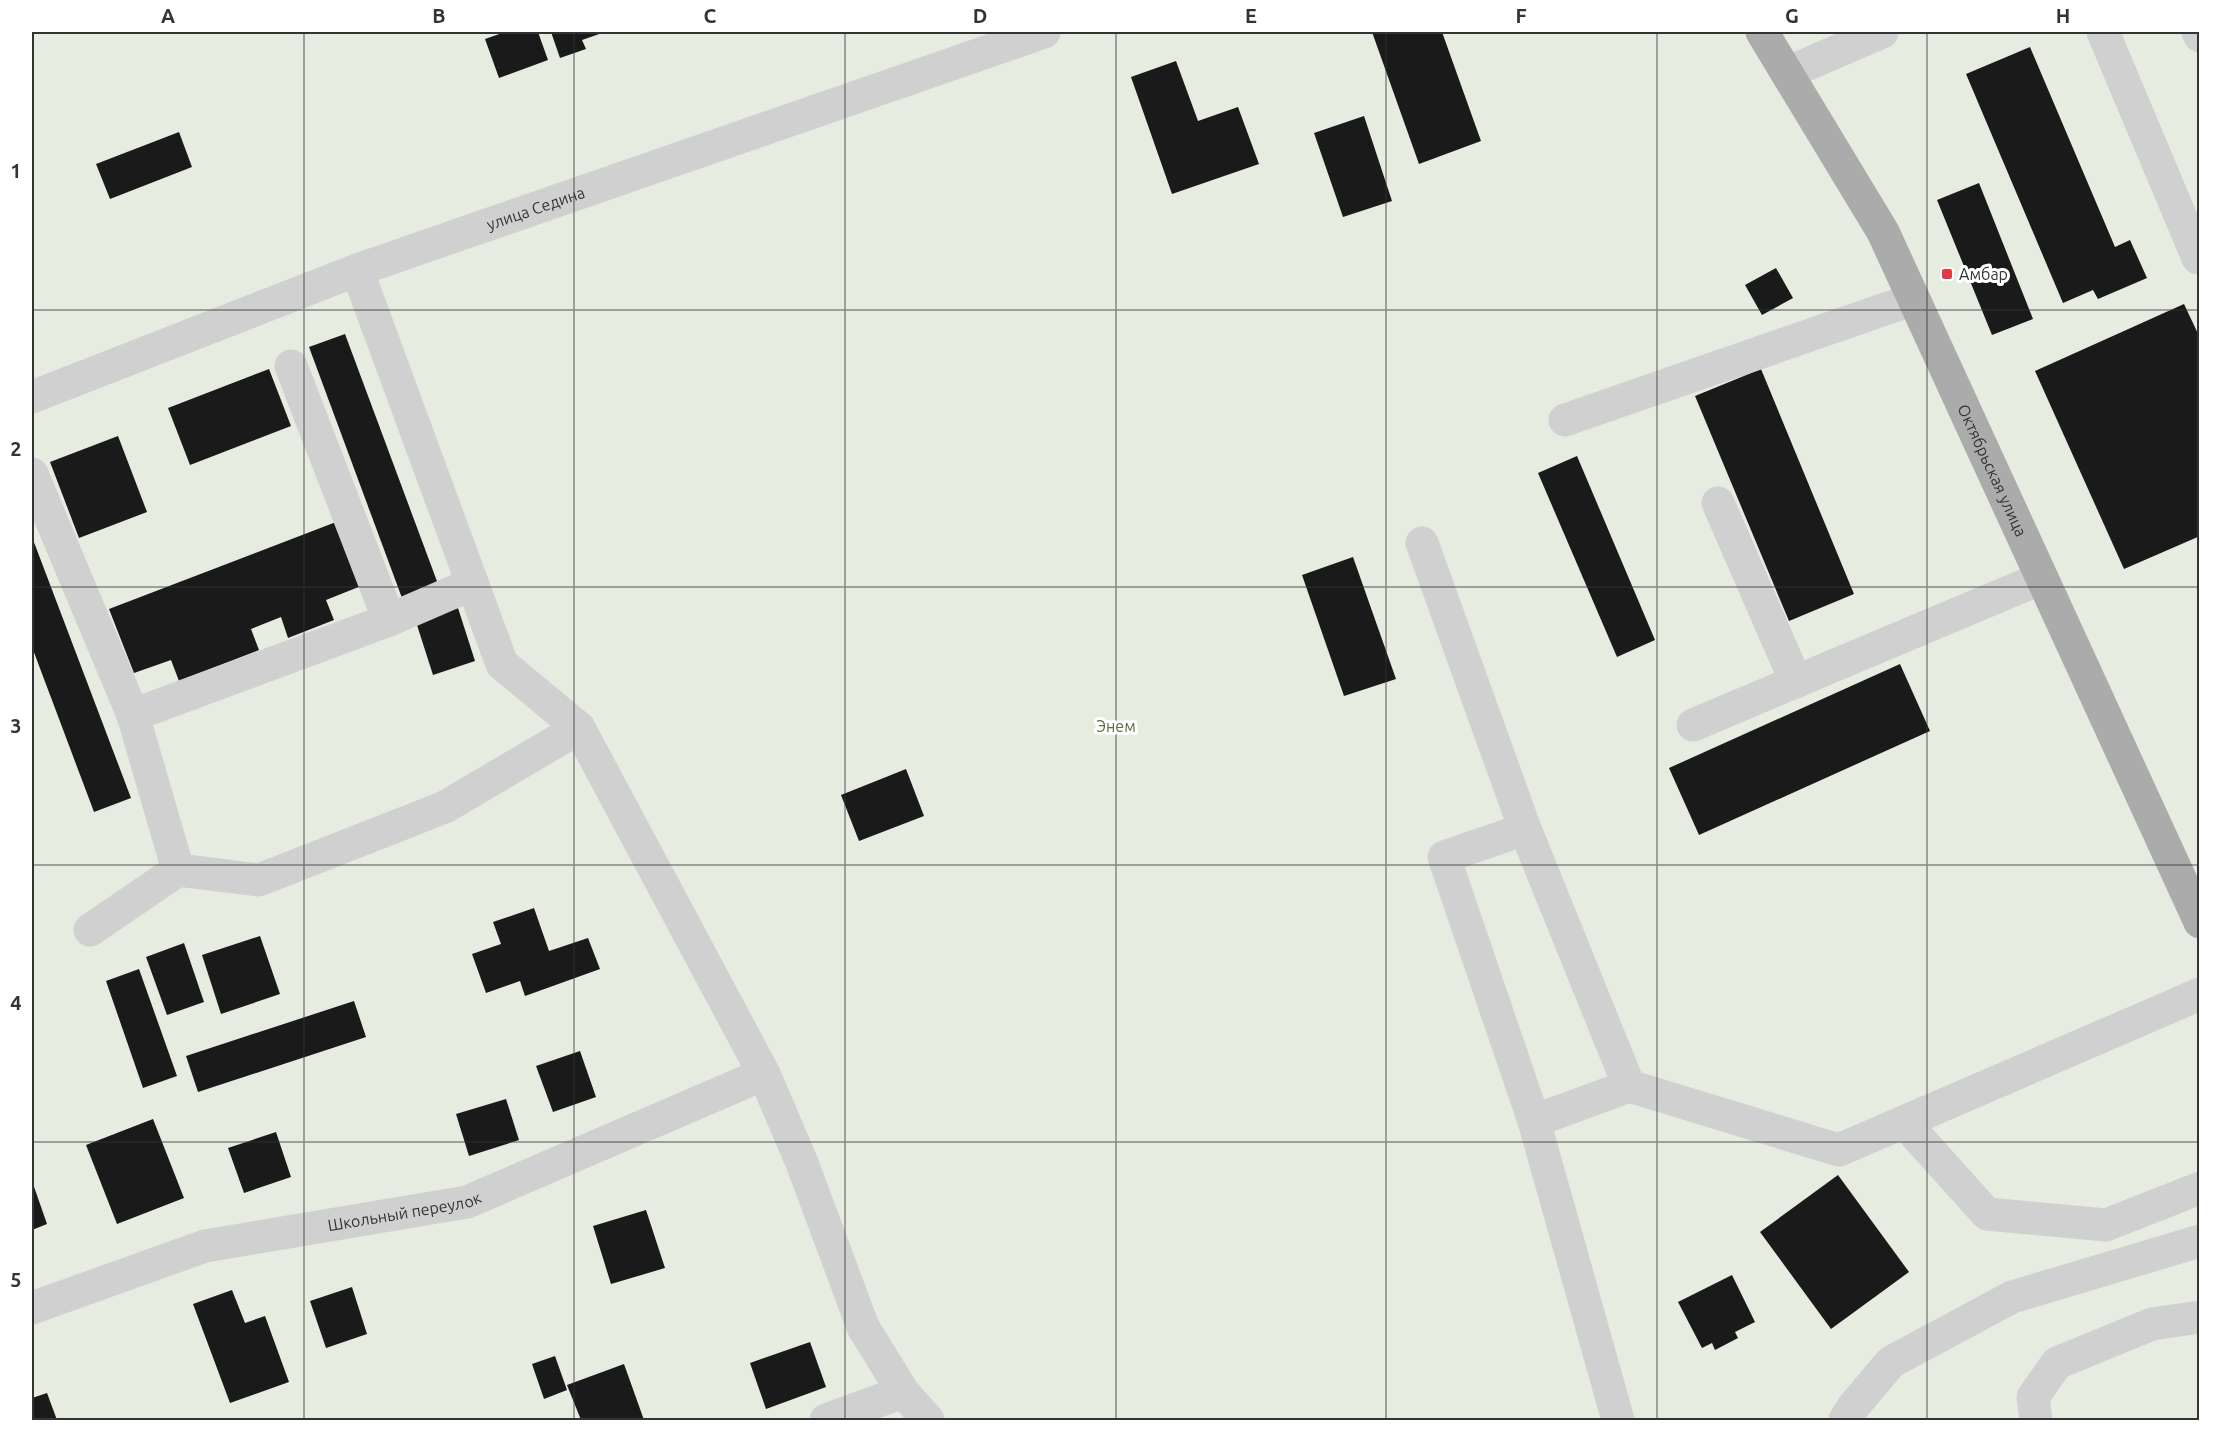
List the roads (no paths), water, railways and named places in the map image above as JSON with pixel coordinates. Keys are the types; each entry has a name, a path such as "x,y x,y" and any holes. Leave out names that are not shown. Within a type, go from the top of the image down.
{"main road":[{"name":"Октябрьская улица","path":"1762,32 1883,232 2199,922"}],"street":[{"name":"улица Седина","path":"32,397 357,270 1044,32"},
{"path":"1788,73 1882,32"},
{"path":"2103,32 2198,258"},
{"path":"2198,32 2199,36"},
{"path":"357,270 502,664 579,728 764,1074 802,1163 863,1327 903,1392 928,1420"},
{"path":"1565,420 1914,299"},
{"path":"291,366 388,620"},
{"path":"32,474 133,715 178,870"},
{"path":"1718,503 1796,682"},
{"path":"1422,543 1525,829 1629,1086"},
{"path":"1693,725 2042,578"},
{"path":"133,715 388,620 472,584"},
{"path":"90,930 178,870 259,880 445,807 579,728"},
{"path":"1525,829 1444,857 1534,1121 1618,1420"},
{"path":"1534,1121 1629,1086 1839,1150 2199,994"},
{"name":"Школьный переулок","path":"32,1308 205,1246 467,1202 764,1074"},
{"path":"1904,1122 1987,1214 2106,1225 2199,1188"},
{"path":"1845,1420 1853,1407 1891,1362 2012,1297 2199,1241"},
{"path":"2037,1420 2033,1397 2057,1363 2152,1324 2199,1317"},
{"path":"826,1420 903,1392"}],"place":[{"name":"Амбар","path":"1947,274"}],"park label":[{"name":"Энем","path":"1116,726"}]}
